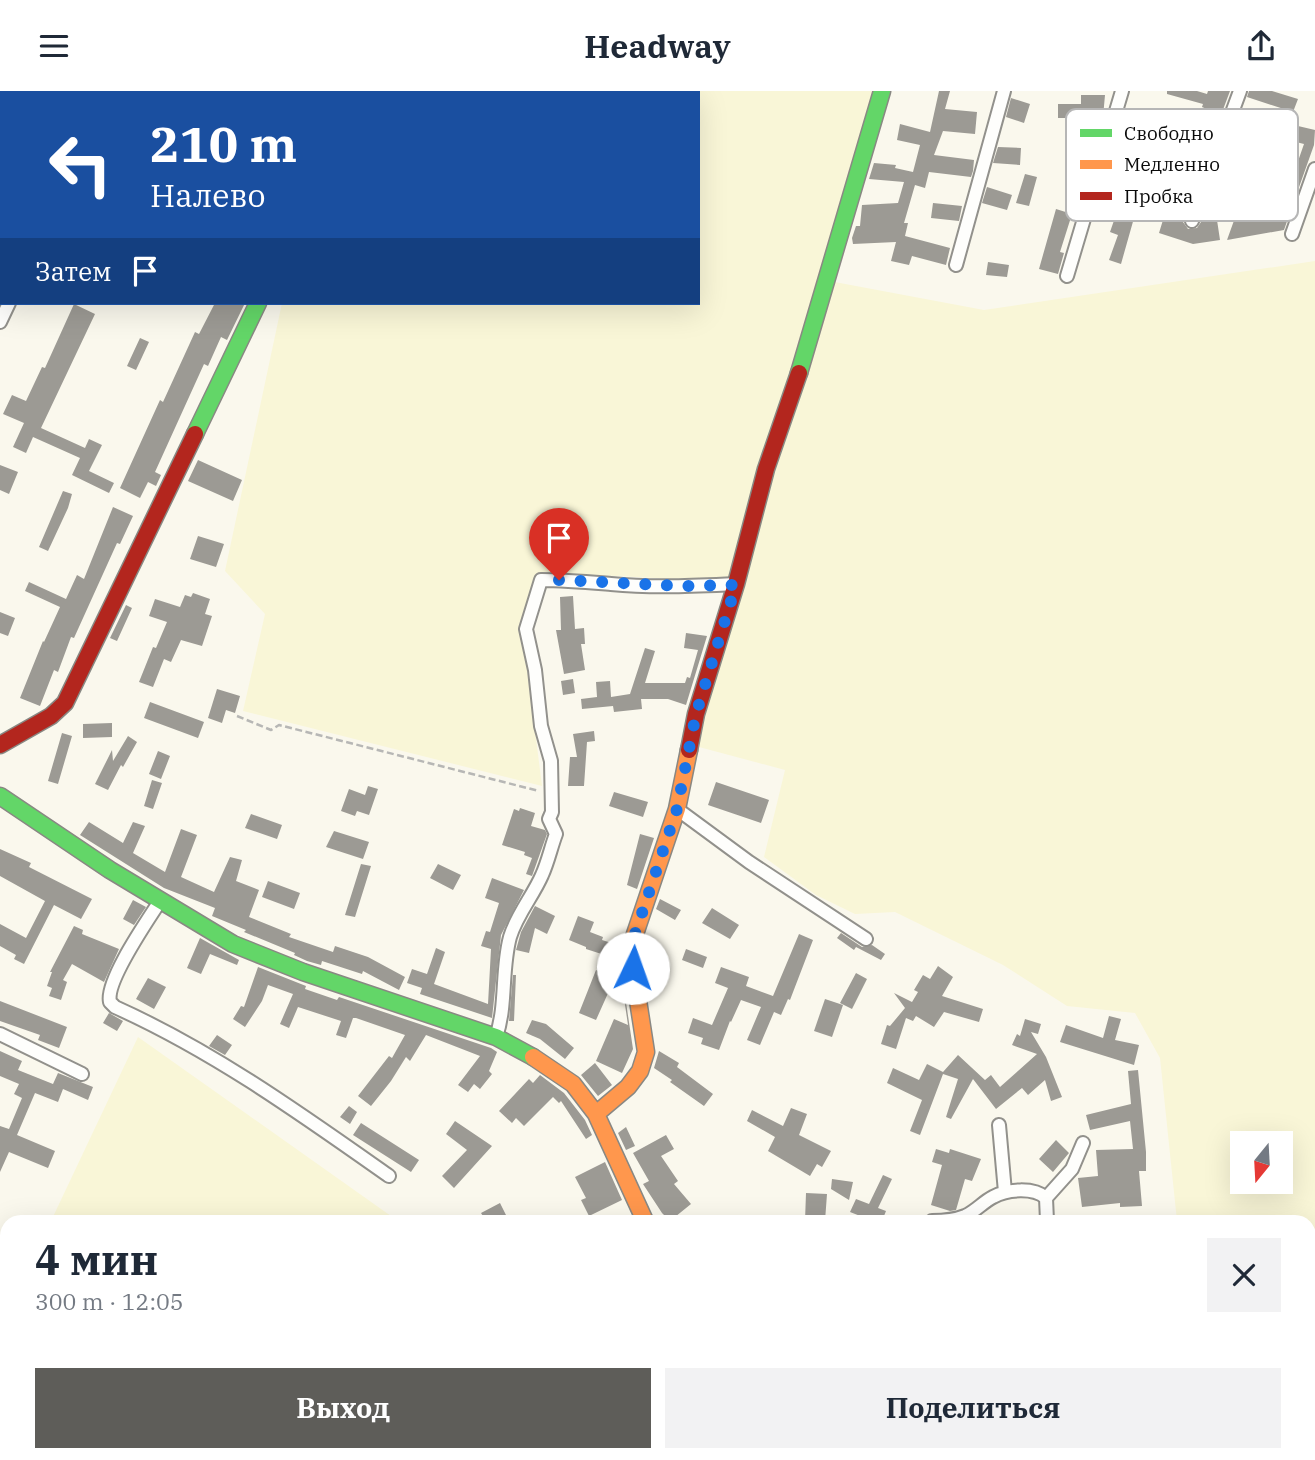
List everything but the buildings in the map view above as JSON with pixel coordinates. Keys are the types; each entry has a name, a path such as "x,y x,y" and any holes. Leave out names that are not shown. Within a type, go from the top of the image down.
{"street":[{"path":"596,1114 628,1087 640,1071 646,1052 632,950 634,937 677,809 696,714 736,585 766,469 806,354 882,91"},
{"path":"956,265 1004,91"},
{"path":"1117,109 1122,91"},
{"path":"1233,109 1240,91"},
{"path":"1298,216 1315,169"},
{"path":"1067,276 1083,221"},
{"path":"1292,233 1296,221"},
{"path":"0,322 8,305"},
{"path":"0,745 46,721 65,703 257,305"},
{"path":"496,1037 502,1019 504,969 511,934 542,874 556,834 549,819 552,812 551,761 541,726 527,629 541,580 683,586 736,585"},
{"path":"0,796 110,870 233,944 260,956 496,1037 541,1061 573,1084 596,1114 642,1215"},
{"path":"677,809 750,862 866,939"},
{"path":"160,901 118,972 110,990 110,1002 224,1064 312,1121 389,1176"},
{"path":"0,1034 82,1074"},
{"path":"999,1125 1005,1192"},
{"path":"1047,1215 1046,1198 1072,1169 1083,1143"},
{"path":"967,1215 990,1198 1005,1192 1037,1192 1046,1198"}],"path":[{"path":"237,716 271,730 279,725 552,795"}],"shaded area":[{"path":"700,91 882,91 824,280 984,310 1315,261 1315,1215 1176,1215 1160,1058 1135,1013 1067,1006 1003,965 895,912 855,914 816,895 764,857 785,770 699,747 731,582 539,572 522,627 542,786 243,711 265,614 225,571 282,305 700,305"},
{"path":"138,1037 390,1215 54,1215"}],"traffic: fast":[{"path":"799,373 882,91"},
{"path":"195,434 257,305"},
{"path":"0,796 110,870 233,944 303,972 496,1037 533,1057"}],"traffic: slow":[{"path":"596,1114 628,1087 640,1071 646,1052 633,968 634,937 677,809 689,750"},
{"path":"533,1057 573,1084 596,1114 642,1215"}],"traffic: jam":[{"path":"689,750 696,714 736,584 766,469 799,373"},
{"path":"0,745 51,716 65,703 195,434"}],"route":[{"path":"559,580 611,584 736,585 696,714 677,809 634,937 633,968"}]}
